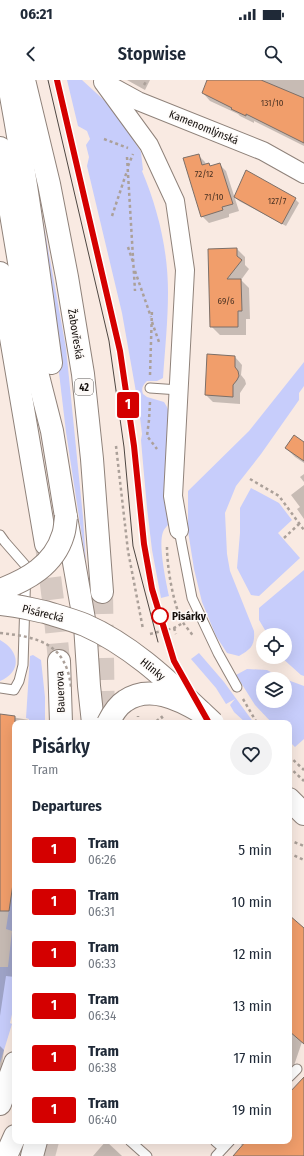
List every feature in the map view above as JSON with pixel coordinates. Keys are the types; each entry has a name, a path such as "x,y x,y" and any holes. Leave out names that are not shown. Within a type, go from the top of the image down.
{"main road":[{"path":"8,80 20,148 52,374 52,431"},
{"name":"Žabovřeská","path":"24,80 50,184 82,366 92,459 102,592"},
{"path":"0,148 38,376 52,431 85,625 93,720"},
{"path":"0,273 46,544"},
{"path":"0,590 23,580 47,563 56,551 64,534 66,517"},
{"name":"Pisárecká","path":"0,604 30,608 85,625"},
{"name":"Hlinky","path":"85,625 138,657 170,682 207,718"},
{"name":"Bauerova","path":"59,661 61,720"},
{"path":"110,720 125,700 135,695 143,694 164,695 186,703 207,718"},
{"path":"292,802 304,814"},
{"path":"0,1104 12,1071"},
{"path":"32,1156 35,1144"}],"street":[{"name":"Kamenomlýnská","path":"102,81 138,101 263,151 304,174"},
{"path":"102,81 149,144 174,201 185,270 173,496 179,530"}],"lane":[{"path":"150,388 179,390"},
{"path":"179,530 192,598 218,653 237,687"},
{"path":"0,535 26,566 23,665 19,680 14,690 0,688"},
{"path":"292,1074 297,1069"},
{"path":"133,1144 147,1156"},
{"path":"218,1144 223,1148"},
{"path":"216,1156 227,1144"}],"path":[{"path":"104,139 134,150 112,216"},
{"path":"127,157 135,291"},
{"path":"128,247 159,342"},
{"path":"152,309 149,420 147,436 160,453"},
{"path":"116,446 128,551 143,629"},
{"path":"250,479 279,496 304,530"},
{"path":"284,538 299,524"},
{"path":"150,634 174,628 183,623 191,633"},
{"path":"174,628 176,634"},
{"path":"0,633 18,635 39,640 51,646 57,651 67,666 71,687"},
{"path":"237,687 254,720"},
{"path":"292,759 304,770"},
{"path":"292,770 304,781"},
{"path":"292,841 304,846"},
{"path":"292,854 304,860"}],"shaded area":[{"path":"67,80 82,80 106,102 121,120 141,152 142,171 153,200 164,245 168,276 168,292 163,378 157,381 147,381 142,388 143,394 147,397 164,402 169,413 166,469 168,525 163,532 161,546 169,596 161,598 152,550 147,508 139,409 122,313 87,166 89,157 86,145 90,139 87,131 78,126"},
{"path":"40,204 66,348 83,517 86,563 66,432"},
{"path":"304,362 304,386 299,393 299,400 261,454 236,486 225,513 227,554 230,571 254,631 253,644 247,651 239,656 227,653 216,636 202,602 194,569 188,531 188,491 249,431"},
{"path":"251,488 279,503 292,520 278,533 300,558 259,596 251,595 237,568 240,533 240,508"},
{"path":"304,570 304,676 289,664 292,664 292,628 264,628 259,620 259,608"},
{"path":"0,640 12,650 16,661 12,672 0,681"},
{"path":"199,653 224,682 252,720 243,720 234,712 230,705 235,699 226,704 216,688 191,659"},
{"path":"33,655 41,660 45,697 45,720 29,720 26,718 30,656"},
{"path":"247,669 267,670 271,672 256,672 256,706 236,675"},
{"path":"292,682 304,686 304,739 295,747 292,744 292,720 269,720 258,708 292,708"},
{"path":"12,890 12,931 6,929"},
{"path":"12,931 12,1014 10,1023 12,1024 0,1063 0,967 8,967"}],"building":[{"path":"207,80 261,80 304,98 304,143 246,114 246,116 231,109 232,108 202,93"},
{"path":"199,154 202,165 209,163 210,166 220,163 233,204 222,207 223,210 201,217 183,158"},
{"path":"246,170 296,198 282,224 234,197"},
{"path":"237,248 237,256 242,260 227,279 241,279 242,311 238,311 238,327 210,327 208,249"},
{"path":"207,354 235,356 235,367 239,376 233,385 233,397 205,395"},
{"path":"294,435 304,442 304,461 285,448"},
{"path":"0,714 15,716 15,720 12,720 12,890 9,911 0,911"},
{"path":"292,918 304,928 304,1044 292,1034"},
{"path":"304,1077 304,1156 233,1156 243,1144 292,1144 292,1090"}],"tunnel":[{"path":"46,545 59,661"},
{"path":"102,592 104,720"},
{"path":"44,1156 47,1144"}],"tram line":[{"path":"48,80 109,341 124,447 133,546 158,642"},
{"path":"57,80 120,351 134,447 144,544 152,589 173,655"},
{"name":"1","path":"57,80 120,351 134,446 144,544 152,589 174,661 207,720"}],"place":[{"name":"Pisárky","path":"160,616"}]}
